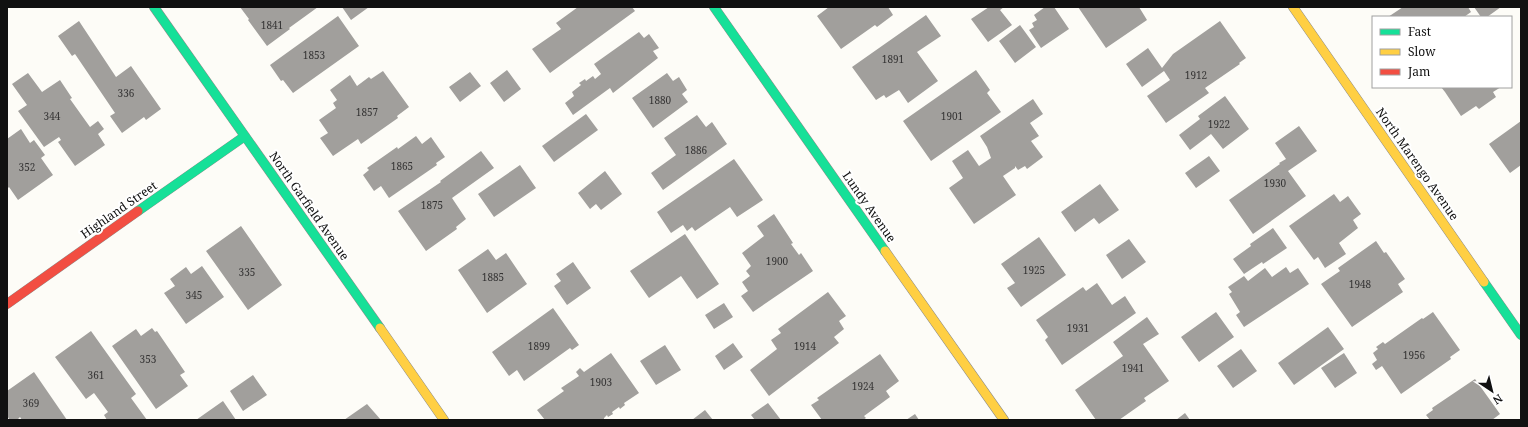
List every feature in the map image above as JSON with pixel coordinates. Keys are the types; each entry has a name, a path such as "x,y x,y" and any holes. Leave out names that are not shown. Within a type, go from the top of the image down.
{"street":[{"name":"North Garfield Avenue","path":"154,7 444,420"},
{"name":"Lundy Avenue","path":"714,7 1004,420"},
{"name":"North Marengo Avenue","path":"1293,7 1521,336"},
{"name":"Highland Street","path":"7,304 245,136"}],"building":[{"path":"240,7 318,7 267,46"},
{"path":"342,7 369,7 351,20"},
{"path":"578,7 632,7 635,11 550,73 532,49 561,29 556,23"},
{"path":"829,7 888,7 893,15 877,27 875,25 841,49 817,16"},
{"path":"989,7 1004,7 1000,10 1012,25 988,42 971,19"},
{"path":"1045,7 1054,7 1069,29 1041,48 1029,30 1034,27 1032,23 1037,20 1034,15"},
{"path":"1078,7 1139,7 1147,20 1106,48"},
{"path":"1403,7 1468,7 1471,12 1465,16 1390,16"},
{"path":"1474,7 1501,7 1488,16 1480,16"},
{"path":"926,15 941,36 917,52 938,81 908,103 899,90 886,98 884,95 876,100 852,67"},
{"path":"338,16 359,46 293,93 283,80 281,81 270,65"},
{"path":"79,21 116,77 131,66 161,109 146,120 144,117 122,133 110,116 115,113 75,54 72,56 58,36"},
{"path":"1220,21 1246,58 1239,63 1240,64 1205,88 1209,93 1166,123 1147,96 1170,80 1164,71 1142,87 1126,64 1148,48 1162,68 1173,54"},
{"path":"1020,25 1036,47 1015,63 999,41"},
{"path":"639,32 644,38 649,34 659,48 653,51 658,58 613,93 610,88 573,115 565,103 574,96 572,92 581,85 579,83 585,79 586,81 593,76 595,79 601,74 594,64"},
{"path":"507,70 521,89 504,102 490,83"},
{"path":"976,70 990,90 987,93 1001,112 931,161 903,121"},
{"path":"383,71 409,107 397,116 398,118 361,144 358,139 333,156 320,138 328,133 319,120 336,108 333,103 337,100 330,90 350,75 357,86 369,77 371,79"},
{"path":"470,72 481,86 460,102 449,87"},
{"path":"28,73 42,92 60,80 72,98 70,99 90,127 98,121 104,129 98,134 105,145 75,166 58,142 61,140 59,137 44,147 18,111 27,105 12,84"},
{"path":"667,73 673,81 679,77 687,90 682,94 688,102 653,128 632,98"},
{"path":"1442,88 1499,88 1493,92 1496,97 1479,109 1476,106 1461,116"},
{"path":"1225,96 1249,129 1223,149 1211,134 1190,150 1179,135 1200,119 1198,116"},
{"path":"1033,99 1043,114 1030,123 1039,136 1031,141 1043,157 1027,169 1025,166 1018,170 1015,166 1015,168 1003,176 1016,195 974,224 949,188 963,178 952,161 968,150 979,166 991,158 987,147 980,136"},
{"path":"586,114 598,130 554,162 542,146"},
{"path":"697,115 706,127 712,122 727,144 663,190 651,173 676,155 664,138"},
{"path":"1521,121 1521,165 1510,173 1489,144"},
{"path":"1299,126 1317,151 1288,171 1306,196 1253,234 1229,200 1286,159 1275,143"},
{"path":"21,129 30,143 34,140 45,155 41,158 53,175 18,200 9,187 7,189 7,139"},
{"path":"416,136 422,144 431,137 445,157 436,163 437,165 389,198 381,186 374,191 363,175 369,170 367,168"},
{"path":"481,151 494,168 452,198 466,219 456,227 457,229 426,251 398,211 441,182 440,181"},
{"path":"1209,156 1220,171 1196,188 1185,173"},
{"path":"734,159 763,200 737,217 730,207 695,231 692,227 687,231 683,225 671,233 657,212"},
{"path":"520,165 536,188 494,217 478,194"},
{"path":"605,171 622,194 601,210 596,204 590,209 578,193"},
{"path":"1100,184 1119,210 1099,224 1094,218 1075,232 1061,212"},
{"path":"1334,194 1340,202 1348,196 1361,214 1353,220 1358,228 1339,243 1346,254 1325,268 1318,257 1314,260 1289,226"},
{"path":"774,214 793,243 791,244 799,255 801,253 813,271 753,312 741,296 748,291 742,282 750,276 746,271 751,266 742,253 764,236 757,226"},
{"path":"241,226 282,285 248,310 206,251"},
{"path":"1273,228 1287,248 1263,264 1262,262 1244,274 1233,259 1251,246 1250,244"},
{"path":"685,234 719,284 697,299 681,276 649,298 630,271"},
{"path":"1039,237 1066,275 1021,307 1007,288 1015,283 1001,264"},
{"path":"1129,239 1146,262 1122,279 1106,255"},
{"path":"1376,241 1384,253 1386,252 1405,279 1398,284 1403,292 1352,327 1321,284 1340,271 1338,268"},
{"path":"488,249 496,260 506,253 527,284 487,313 458,270"},
{"path":"573,262 591,288 567,305 554,286 561,281 556,274"},
{"path":"202,266 224,297 186,324 164,293 175,286 170,279 186,267 191,274"},
{"path":"1286,267 1290,273 1298,268 1309,284 1244,327 1236,315 1240,312 1229,294 1232,292 1228,287 1244,276 1248,281 1265,268 1272,277"},
{"path":"1097,283 1112,305 1125,296 1136,313 1062,365 1045,340 1048,337 1036,320 1083,287 1086,291"},
{"path":"828,292 846,316 839,321 844,329 834,337 839,343 769,396 750,370 777,349 771,340 781,333 778,329"},
{"path":"724,303 733,317 714,329 705,315"},
{"path":"553,308 579,345 572,350 570,348 524,381 517,370 509,376 492,352"},
{"path":"1216,312 1234,337 1199,362 1181,337"},
{"path":"1433,312 1460,350 1450,357 1451,359 1401,394 1382,366 1376,370 1372,364 1377,360 1373,353 1378,349 1376,347 1383,342 1385,344"},
{"path":"1147,317 1159,334 1143,344 1169,381 1144,398 1146,401 1119,420 1096,420 1075,390 1123,356 1113,342"},
{"path":"1328,327 1344,349 1294,385 1278,363"},
{"path":"152,328 155,332 157,331 185,372 180,375 188,386 156,409 112,346 136,329 141,336"},
{"path":"91,331 136,394 131,398 147,420 107,420 104,415 108,412 94,393 86,399 55,357"},
{"path":"733,343 743,357 724,370 715,356"},
{"path":"665,345 681,370 656,385 640,361"},
{"path":"1241,349 1257,371 1233,388 1217,366"},
{"path":"611,353 639,393 624,403 625,405 620,409 619,407 612,412 613,414 608,417 607,415 604,420 545,420 537,410 564,391 561,388 579,376 576,372 580,368 584,372"},
{"path":"1344,353 1357,373 1335,388 1321,368"},
{"path":"880,354 899,381 886,391 890,397 864,416 866,418 863,420 822,420 811,405 819,400 817,398"},
{"path":"34,372 67,420 22,420 20,417 17,420 10,420 7,416 7,391"},
{"path":"253,375 267,395 243,411 230,391"},
{"path":"1475,379 1500,414 1492,420 1430,420 1426,415 1433,410 1432,408"},
{"path":"223,401 236,420 196,420"},
{"path":"768,403 781,420 755,420 751,415"},
{"path":"367,404 381,420 344,420"},
{"path":"705,410 713,420 692,420"},
{"path":"1185,413 1190,420 1176,420"},
{"path":"915,414 919,420 906,420"}],"traffic: fast":[{"path":"154,7 380,328"},
{"path":"714,7 885,251"},
{"path":"138,211 245,136"},
{"path":"1484,282 1521,335"}],"traffic: slow":[{"path":"1293,7 1484,282"},
{"path":"885,251 1004,420"},
{"path":"380,328 444,420"}],"traffic: jam":[{"path":"7,304 138,211"}]}
